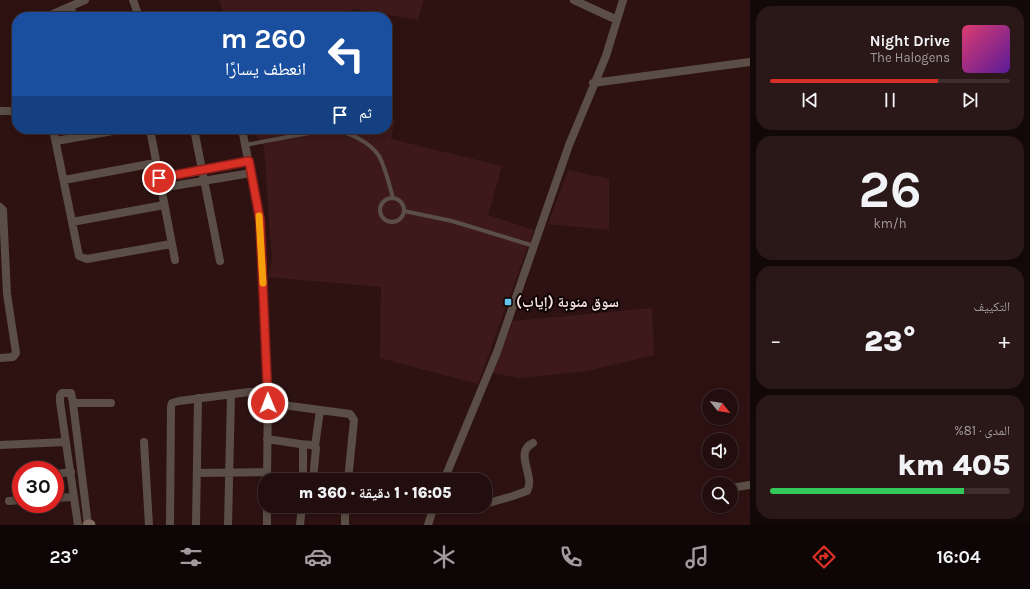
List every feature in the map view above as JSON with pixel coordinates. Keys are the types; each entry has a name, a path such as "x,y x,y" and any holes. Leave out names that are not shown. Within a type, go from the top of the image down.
{"street":[{"path":"58,12 85,0"},
{"path":"133,0 137,12"},
{"path":"574,0 617,20"},
{"path":"447,473 497,352 569,145 593,83 606,56 623,0"},
{"path":"71,7 72,12"},
{"path":"593,83 750,62"},
{"path":"0,111 12,111"},
{"path":"54,134 77,253 82,258 87,259 171,244"},
{"path":"56,141 96,134"},
{"path":"151,134 155,163 175,260"},
{"path":"195,134 220,261"},
{"path":"243,134 260,220 268,392 267,473"},
{"path":"159,178 249,161"},
{"path":"64,180 155,163"},
{"path":"161,188 251,173"},
{"path":"72,222 164,205"},
{"path":"0,207 3,210 9,310 16,353 13,357 0,358"},
{"path":"0,310 9,310"},
{"path":"170,525 172,405 178,401 198,398 268,392"},
{"path":"78,525 60,402 60,394 62,393 71,393 89,525"},
{"path":"228,525 231,395"},
{"path":"196,525 198,398"},
{"path":"73,403 111,403"},
{"path":"268,403 350,414 354,420 349,473"},
{"path":"314,473 315,446 320,410"},
{"path":"267,439 315,446"},
{"path":"0,444 66,442"},
{"path":"144,442 149,525"},
{"path":"492,502 527,491 530,481 525,464 525,454 528,447 533,443"},
{"path":"300,444 303,447 303,473"},
{"path":"64,473 71,472"},
{"path":"197,473 229,473 258,475"},
{"path":"738,487 750,485"},
{"path":"64,498 74,497"},
{"path":"267,513 267,525"},
{"path":"300,525 301,513"},
{"path":"345,513 345,525"},
{"path":"428,525 432,513"}],"lane":[{"path":"245,145 304,134"},
{"path":"349,134 370,147 378,156 384,169 393,198"},
{"path":"393,198 400,200 404,211 403,216 399,220 392,221 385,219 381,213 381,206 386,200 393,198"},
{"path":"404,211 452,221 534,246"}],"shaded area":[{"path":"219,0 424,0 418,20 392,16 392,12 371,12 354,9 346,12 223,12"},
{"path":"392,119 395,120 391,139 502,166 488,215 534,230 478,384 380,358 381,287 268,277 272,262 264,146 254,134 392,134"},
{"path":"568,170 609,179 609,230 548,224"},
{"path":"652,308 654,355 587,371 520,378 492,373 513,321"}],"slow traffic":[{"path":"259,216 263,283"}],"place":[{"name":"سوق منوبة (إياب)","path":"508,302"}],"route":[{"path":"159,178 249,161 260,220 268,403"}]}
